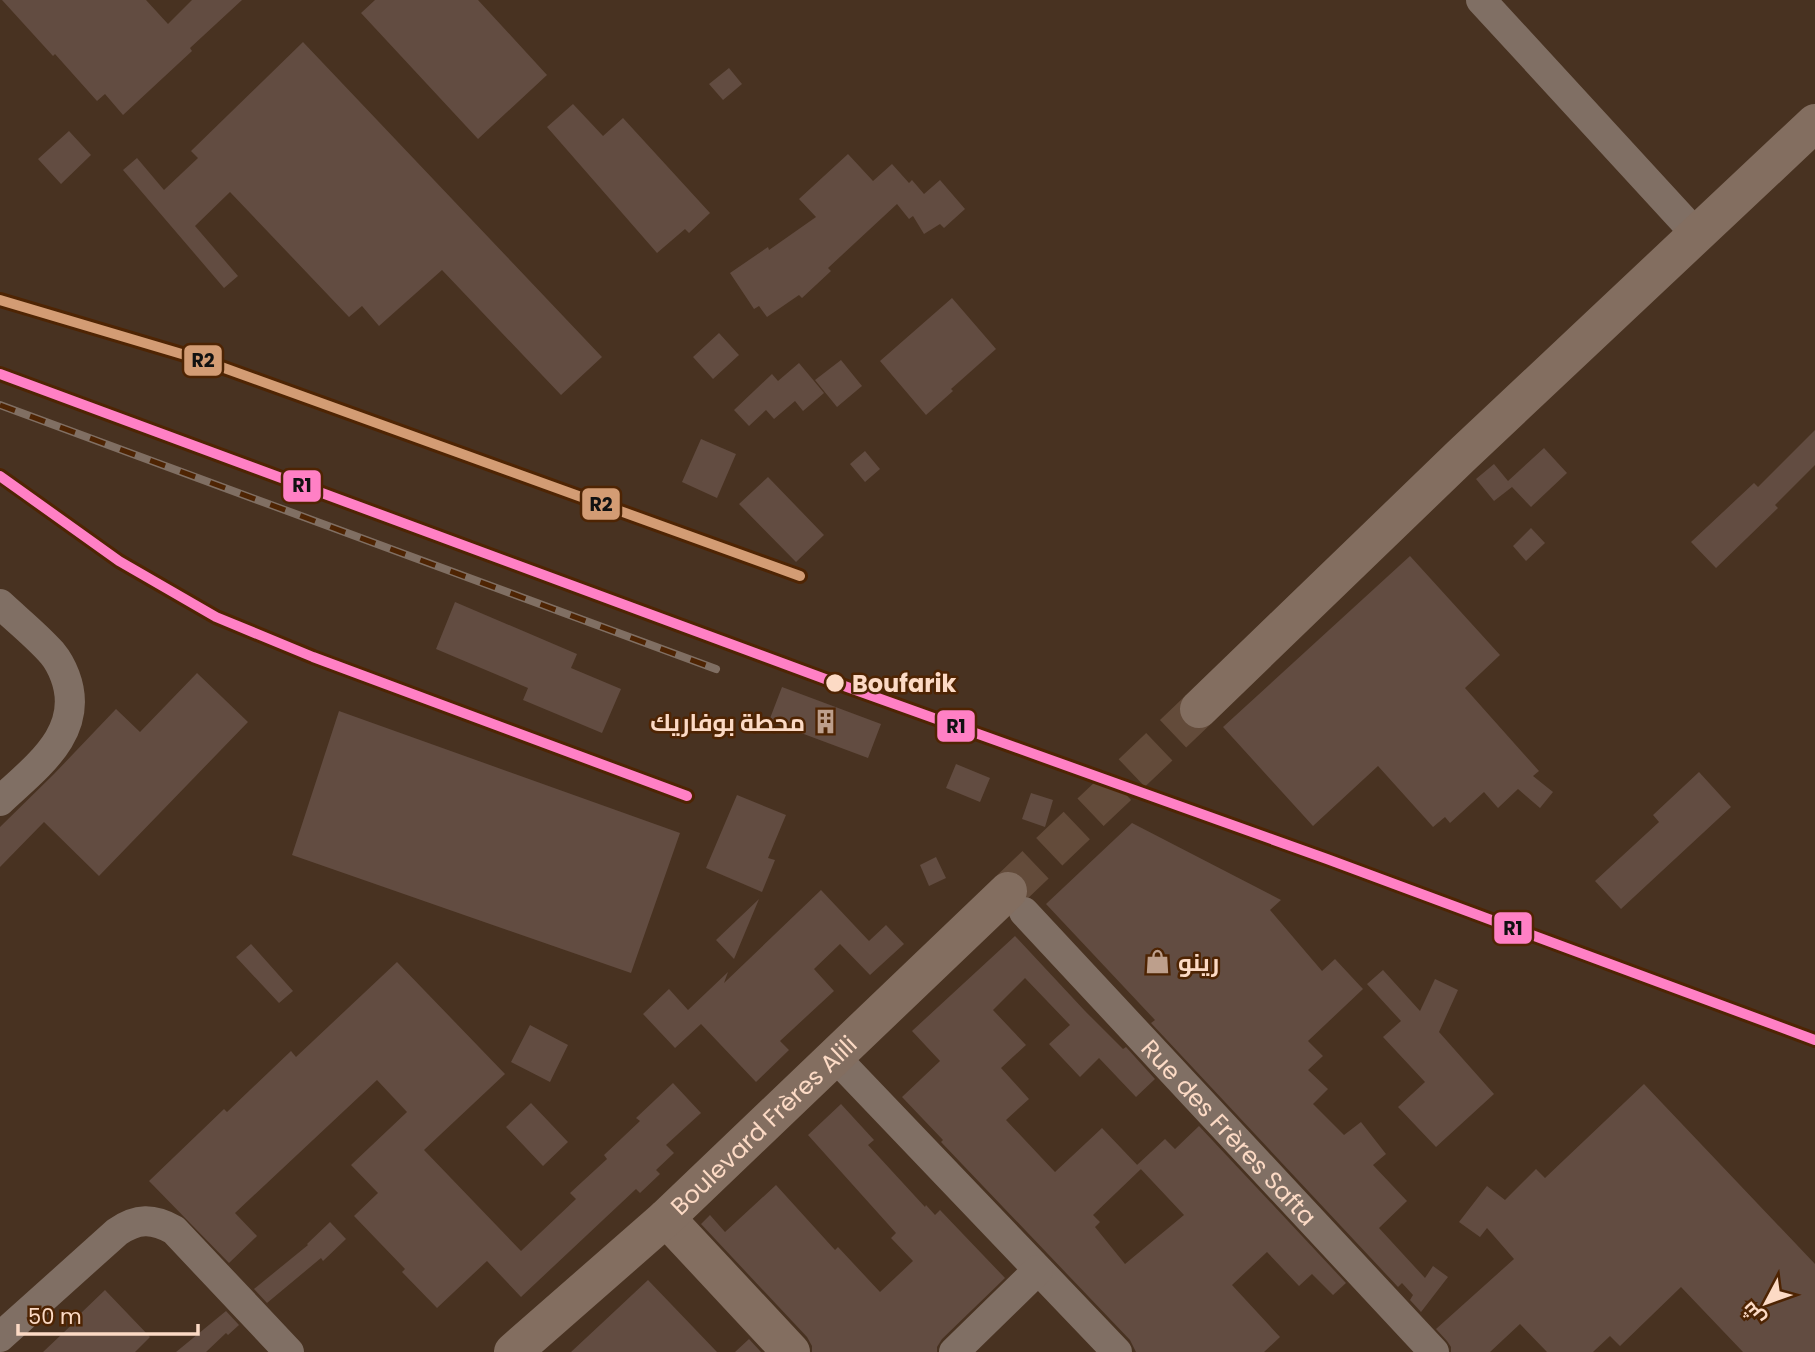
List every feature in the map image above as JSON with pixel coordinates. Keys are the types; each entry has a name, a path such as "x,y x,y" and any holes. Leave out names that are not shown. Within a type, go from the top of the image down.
{"main road":[{"path":"1199,709 1461,456 1815,123"},
{"name":"Boulevard Frères Alili","path":"513,1352 666,1218 835,1057 1016,902"},
{"path":"666,1218 791,1352"}],"street":[{"path":"1481,0 1697,234"},
{"path":"0,604 53,654 69,688 71,708 66,726 55,745 0,801"},
{"name":"Rue des Frères Safta","path":"1016,902 1434,1352"},
{"path":"835,1057 1116,1352"},
{"path":"0,1337 117,1232 136,1222 156,1222 174,1230 289,1352"},
{"path":"954,1352 1038,1270"}],"building":[{"path":"2,0 146,0 168,24 192,0 242,0 123,115 105,94 97,101"},
{"path":"375,0 478,0 547,75 478,139 361,13"},
{"path":"303,42 602,357 561,395 442,270 379,326 362,306 349,317 230,192 195,226 238,276 224,288 123,170 137,158 164,190 198,158 191,151"},
{"path":"729,68 742,84 723,100 709,84"},
{"path":"573,104 603,136 623,118 710,213 689,233 685,229 657,253 547,127"},
{"path":"69,131 91,155 61,184 38,159"},
{"path":"848,154 873,181 892,164 909,183 912,180 924,194 940,180 965,209 944,228 940,224 924,234 913,216 909,219 897,204 828,268 831,271 802,298 799,295 767,317 759,306 754,309 730,273 816,217 799,199"},
{"path":"952,298 996,349 926,415 880,361"},
{"path":"719,333 739,355 713,379 693,357"},
{"path":"841,360 862,386 837,407 815,380"},
{"path":"799,363 824,393 803,411 795,401 774,419 766,410 749,426 734,410 772,374 778,381"},
{"path":"1815,430 1815,465 1775,505 1778,508 1716,568 1691,542 1754,483 1758,487"},
{"path":"701,439 736,454 717,498 682,482"},
{"path":"1544,448 1567,473 1531,507 1512,487 1494,501 1476,479 1494,464 1508,481"},
{"path":"865,451 880,469 865,482 850,464"},
{"path":"768,477 824,535 796,562 739,504"},
{"path":"1531,528 1545,543 1526,561 1513,546"},
{"path":"1410,556 1500,655 1465,688 1539,771 1533,776 1553,792 1540,808 1518,789 1498,808 1484,792 1450,823 1445,817 1433,827 1378,766 1313,826 1223,727"},
{"path":"455,602 577,654 571,668 621,689 602,733 523,700 528,688 436,649"},
{"path":"197,673 248,722 99,876 44,822 0,867 0,827 116,709 140,732"},
{"name":"محطة بوفاريك","path":"782,687 881,724 868,758 769,721"},
{"path":"339,711 680,833 631,973 292,855"},
{"path":"956,764 990,778 980,802 946,788"},
{"path":"1699,772 1731,807 1621,909 1595,881 1659,822 1653,815"},
{"path":"1031,793 1053,800 1045,827 1022,819"},
{"path":"737,795 786,815 768,858 775,860 762,892 706,868"},
{"path":"1132,823 1281,900 1270,910 1322,971 1335,959 1363,989 1308,1041 1323,1056 1308,1070 1328,1089 1313,1104 1344,1135 1361,1122 1386,1154 1373,1165 1407,1201 1379,1228 1425,1278 1433,1266 1448,1277 1421,1312 1410,1300 1413,1295 1402,1283 1398,1287 1151,1023 1155,1020 1046,904"},
{"path":"936,857 946,878 929,886 920,865"},
{"path":"821,890 869,941 886,925 904,944 870,975 840,944 814,969 834,991 780,1041 789,1050 756,1082 701,1024 675,1048 643,1014 669,989 688,1010 728,972 724,983"},
{"path":"759,899 734,959 716,940"},
{"path":"1015,936 1085,1011 1123,1049 1126,1047 1155,1079 1136,1097 1099,1058 1080,1077 1049,1044 1070,1025 1025,978 993,1010 1026,1045 1001,1068 1029,1099 1006,1120 1055,1172 1102,1128 1137,1165 1165,1139 1175,1149 1199,1126 1346,1283 1333,1295 1312,1274 1299,1286 1267,1252 1232,1285 1280,1337 1264,1352 1136,1352 1130,1340 941,1142 943,1140 902,1097 940,1061 912,1031","holes":["1141,1169 1184,1215 1125,1264 1095,1227 1100,1222 1093,1215"]},
{"path":"251,944 293,991 279,1003 236,957"},
{"path":"397,962 505,1074 424,1150 521,1251 576,1199 570,1193 607,1159 604,1155 640,1121 636,1118 673,1083 701,1113 666,1145 674,1153 656,1170 660,1174 640,1193 636,1189 521,1297 487,1261 437,1308 402,1272 405,1269 354,1216 378,1193 351,1165 407,1112 377,1080 235,1213 257,1236 229,1263 149,1181 224,1109 227,1112 291,1051 296,1057"},
{"path":"1383,970 1420,1011 1435,979 1458,990 1439,1032 1494,1094 1436,1147 1398,1107 1425,1082 1383,1037 1401,1021 1367,984"},
{"path":"530,1025 568,1045 550,1082 511,1062"},
{"path":"1644,1084 1815,1264 1815,1352 1743,1352 1681,1287 1620,1346 1610,1336 1593,1352 1547,1352 1520,1324 1490,1352 1451,1352 1451,1347 1436,1329 1514,1259 1487,1228 1480,1237 1459,1222 1487,1186 1505,1200 1536,1169 1545,1178"},
{"path":"531,1103 568,1142 543,1166 506,1127"},
{"path":"841,1104 874,1140 868,1145 925,1207 926,1205 935,1215 940,1210 1005,1278 942,1339 937,1352 812,1352 807,1337 701,1224 710,1215 725,1232 776,1185 835,1250 838,1247 880,1292 913,1261 891,1238 896,1233 808,1135"},
{"path":"330,1222 346,1239 323,1261 321,1258 267,1303 254,1289 308,1245"},
{"path":"648,1280 717,1352 571,1352 616,1310"},
{"path":"105,1290 150,1337 135,1352 43,1352 81,1316"},
{"path":"226,1311 239,1325 228,1335 226,1333 206,1352 176,1352"},
{"path":"749,1339 761,1352 735,1352"}],"tunnel":[{"path":"1008,891 1199,709"}],"railway":[{"path":"0,300 202,360 800,576"},
{"path":"0,374 1815,1040"},
{"path":"0,405 716,669"},
{"path":"0,476 119,561 216,617 313,657 687,796"}],"transit line":[{"name":"R2","path":"0,300 202,360 800,576"},
{"name":"R1","path":"0,374 1815,1040"},
{"name":"R1","path":"0,476 119,561 216,617 313,657 687,796"}],"place":[{"name":"Boufarik","path":"835,683"},
{"name":"محطة بوفاريك","path":"825,722"},
{"name":"رينو","path":"1158,962"}]}
